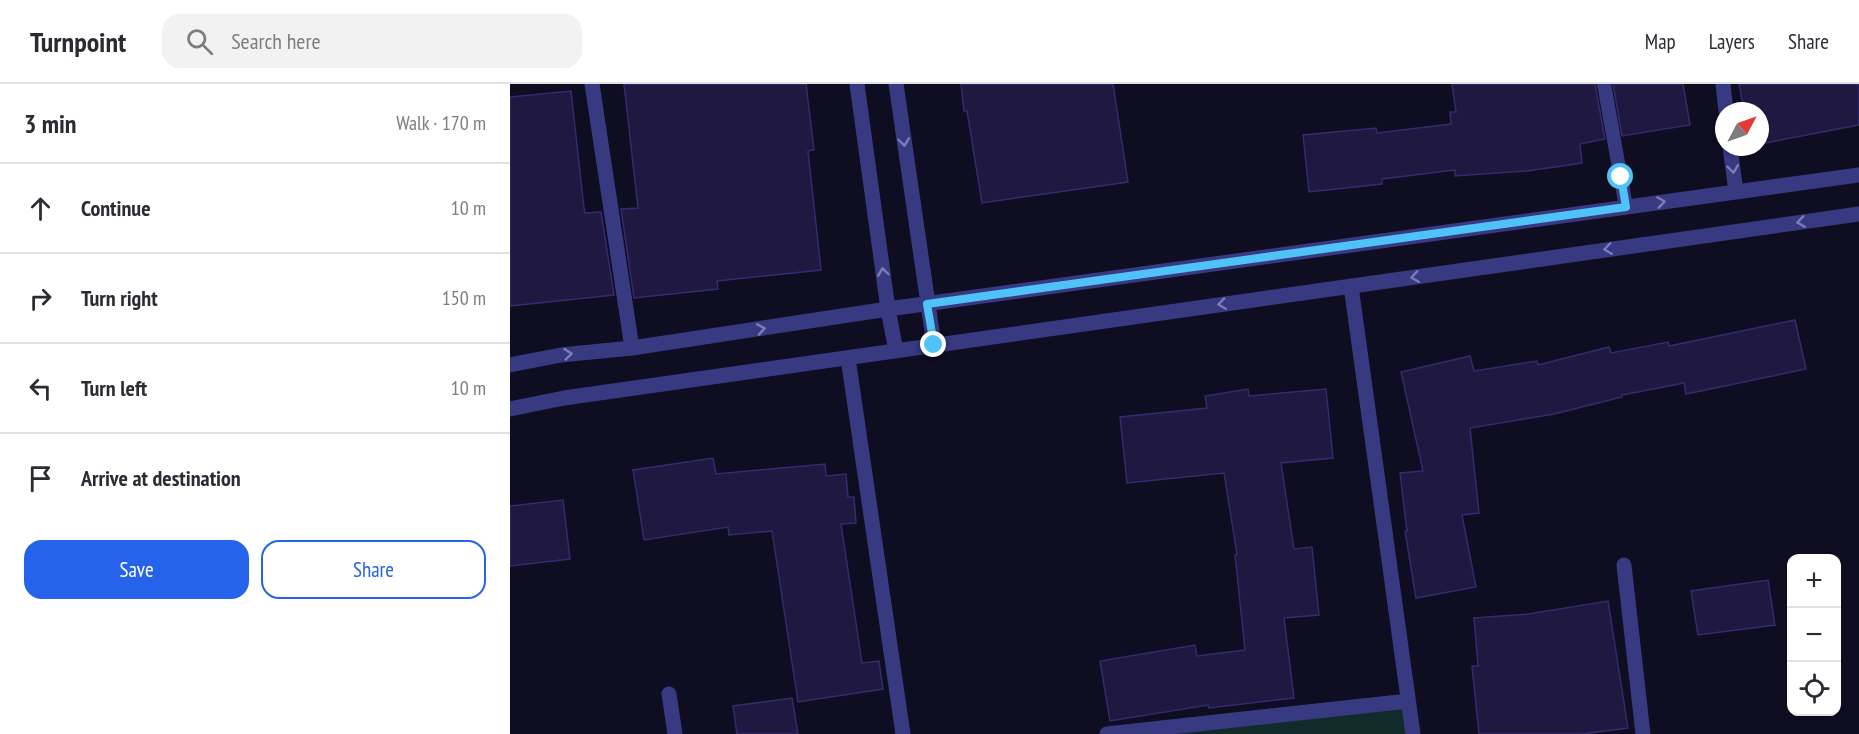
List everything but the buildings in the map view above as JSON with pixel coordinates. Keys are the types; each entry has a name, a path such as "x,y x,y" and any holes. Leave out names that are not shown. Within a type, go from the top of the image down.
{"street":[{"path":"592,84 632,348"},
{"path":"857,84 888,309 896,351"},
{"path":"896,84 934,345"},
{"path":"1723,84 1725,102"},
{"path":"1731,156 1736,192"},
{"path":"510,364 561,354 632,348 888,309 1859,175"},
{"path":"510,409 564,398 1859,214"},
{"path":"1351,286 1413,734"},
{"path":"848,358 903,734"},
{"path":"1624,565 1643,734"},
{"path":"669,694 675,734"},
{"path":"1107,734 1408,701"}],"lane":[{"path":"1604,84 1626,207"}],"green space":[{"path":"1408,701 1413,734 1136,734"}],"route":[{"path":"934,345 927,304 1626,207 1621,177"}]}
